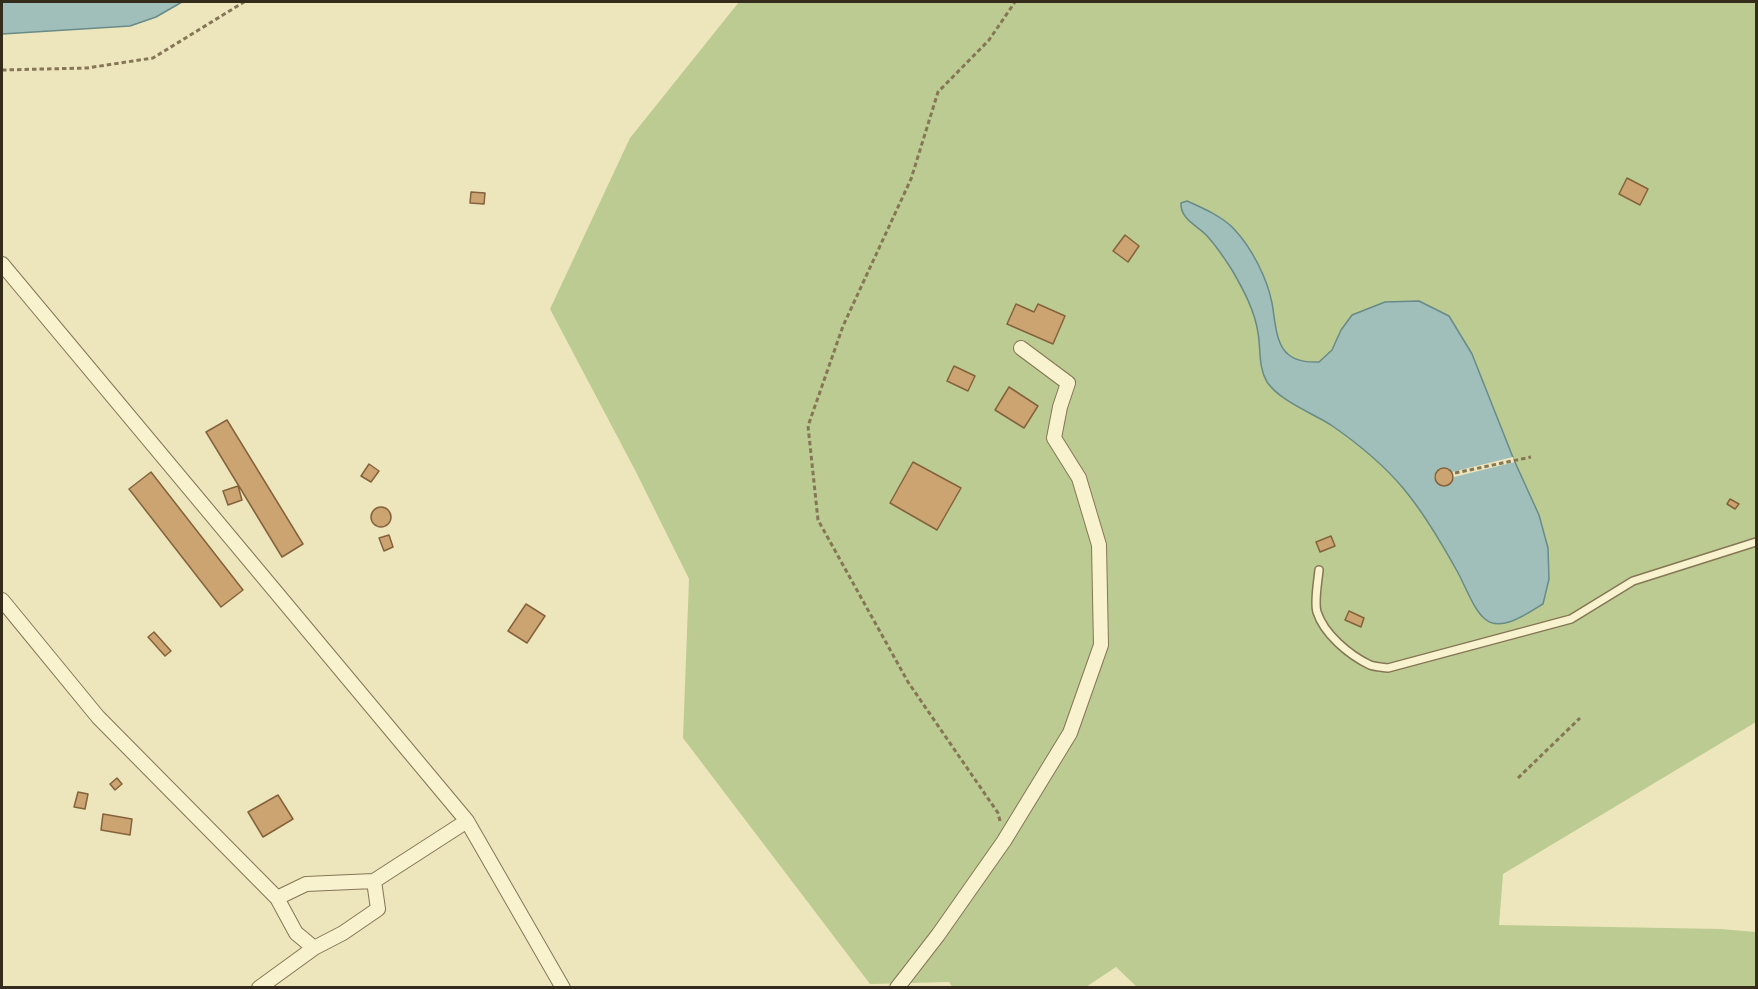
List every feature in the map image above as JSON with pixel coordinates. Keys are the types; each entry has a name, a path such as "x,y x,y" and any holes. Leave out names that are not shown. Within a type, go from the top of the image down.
{"street":[{"path":"2,264 467,822 563,987"},
{"path":"897,987 1004,841 1070,733 1101,645 1099,545 1079,478 1054,438 1060,407 1068,383 1021,348"},
{"path":"2,600 98,717 277,898 296,933 314,948"},
{"path":"277,898 306,884 374,881 467,822"},
{"path":"259,987 314,948 344,933 378,909 374,881"}],"lane":[{"path":"1319,570 1316,610 1326,629 1343,647 1358,658 1372,666 1388,668 1571,619 1633,581 1756,542"}],"path":[{"path":"2,70 50,67 87,68 153,58 244,2"},
{"path":"1004,841 998,813 908,682 818,520 808,426 843,326 911,179 938,92 989,40 1015,2"},
{"path":"1455,473 1531,457"},
{"path":"1518,778 1580,718"}],"green space":[{"path":"739,2 1756,2 1756,722 1503,874 1499,925 1721,929 1756,932 1756,987 1138,988 1116,967 1086,987 953,988 949,982 870,984 683,738 689,579 635,470 550,309 630,138"}],"water":[{"path":"2,2 182,2 156,17 130,26 2,34"},
{"path":"1187,201 1224,221 1247,245 1266,284 1281,345 1284,351 1296,359 1319,362 1332,350 1341,330 1352,315 1385,302 1419,301 1449,316 1472,354 1514,460 1539,515 1548,548 1549,579 1543,604 1506,623 1491,623 1485,619 1473,603 1432,528 1387,470 1341,432 1288,401 1273,389 1262,370 1259,339 1248,300 1218,249 1184,214 1181,203"}],"pier":[{"path":"1513,457 1515,462 1454,477 1446,486 1437,483 1434,477 1436,471 1441,468 1447,468 1452,472"}],"building":[{"path":"1627,178 1648,189 1640,205 1619,194"},
{"path":"471,192 485,193 484,204 470,203"},
{"path":"1125,235 1139,246 1128,262 1113,251"},
{"path":"1016,304 1034,312 1038,304 1065,316 1053,344 1007,324"},
{"path":"954,366 975,376 968,391 947,381"},
{"path":"1009,387 1038,406 1024,428 995,410"},
{"path":"227,420 303,544 282,557 206,432"},
{"path":"913,462 961,488 937,530 890,503"},
{"path":"369,464 379,471 371,482 361,476"},
{"path":"1444,468 1452,473 1453,477 1448,485 1444,486 1436,481 1435,477 1440,469"},
{"path":"151,472 243,590 221,607 129,489"},
{"path":"238,486 242,500 228,505 223,491"},
{"path":"1730,499 1739,504 1735,509 1727,504"},
{"path":"377,507 385,507 391,513 391,521 385,527 377,527 371,521 371,513"},
{"path":"389,535 393,547 384,551 379,538"},
{"path":"1331,536 1335,546 1320,552 1316,542"},
{"path":"526,604 545,616 527,643 508,631"},
{"path":"1349,611 1364,618 1361,627 1345,620"},
{"path":"154,632 171,651 165,656 148,637"},
{"path":"117,778 122,784 115,790 110,784"},
{"path":"78,792 88,794 85,809 74,807"},
{"path":"278,795 293,819 263,837 248,812"},
{"path":"103,814 132,819 130,835 101,830"}]}
